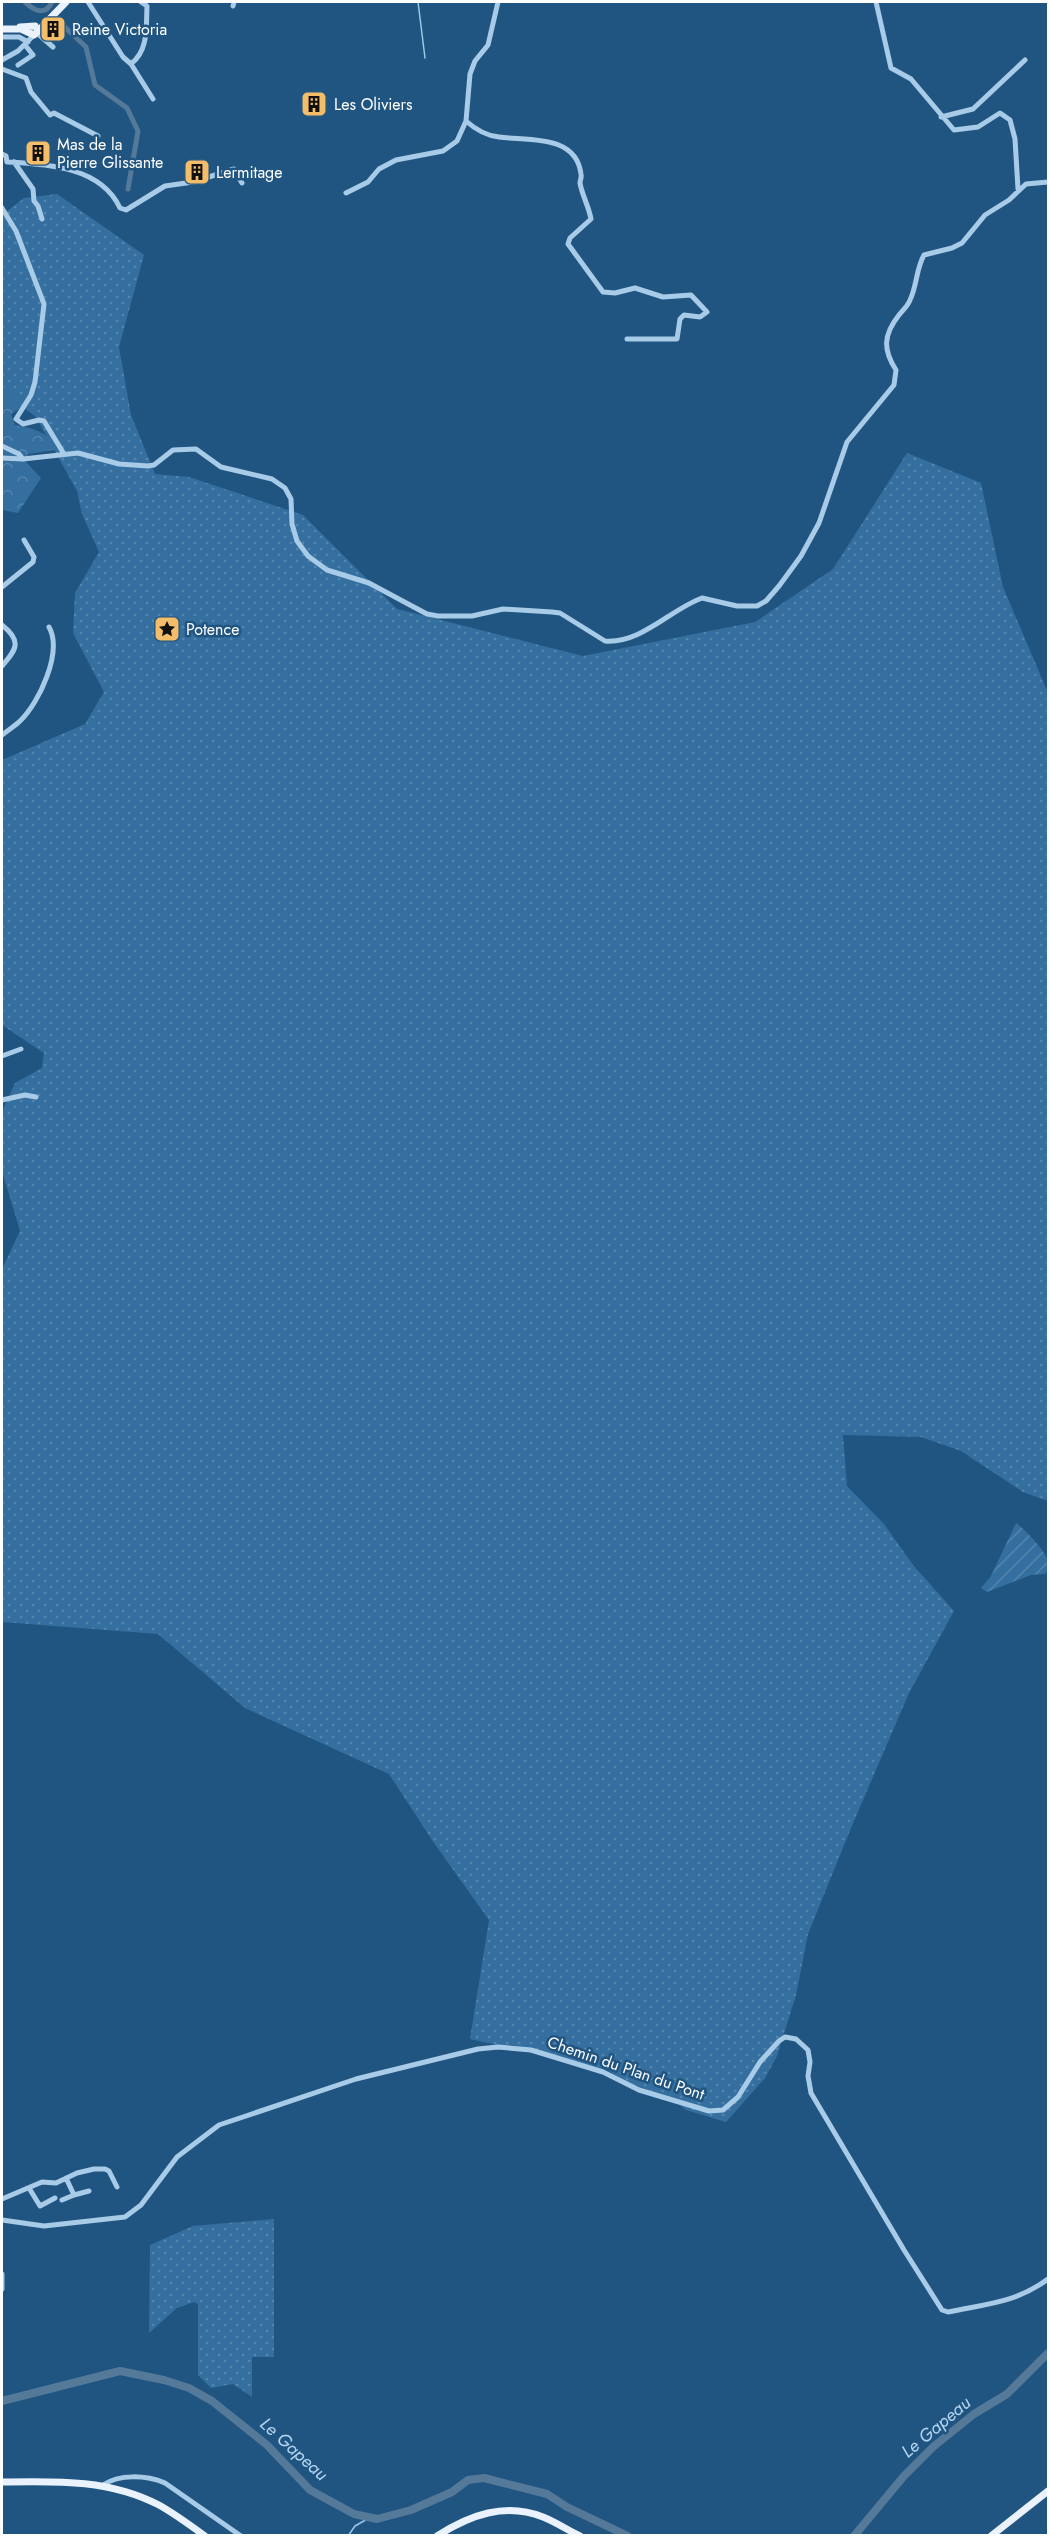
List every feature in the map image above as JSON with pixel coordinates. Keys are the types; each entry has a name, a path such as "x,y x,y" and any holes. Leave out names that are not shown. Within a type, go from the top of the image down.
{"main road":[{"path":"4,29 21,29 31,35 66,2"},
{"path":"2,2482 66,2481 103,2485 131,2493 160,2506 205,2535"},
{"path":"991,2535 1048,2491"},
{"path":"437,2535 475,2516 502,2511 541,2516 580,2535"}],"street":[{"path":"97,2 89,4 153,99"},
{"path":"131,64 141,55 145,42 147,6 141,2"},
{"path":"346,193 368,182 379,169 396,160 435,153 452,147 462,134 466,121 470,74 475,61 488,45 498,2"},
{"path":"876,2 891,68 911,79 954,130 978,127 995,114 1003,113 1007,116 1014,130 1018,189"},
{"path":"2,37 31,35 53,47"},
{"path":"2,60 31,35"},
{"path":"18,65 33,55 31,35"},
{"path":"941,117 973,109 1025,60"},
{"path":"2,69 26,78 31,92 50,115 54,113 98,136"},
{"path":"466,121 476,130 497,137 527,138 555,144 568,150 581,174 580,184 591,219 570,238 568,244 603,292 615,293 635,288 663,297 691,295 707,312 700,317 684,315 680,319 677,339 627,339"},
{"path":"2,154 6,156 4,161 71,169 92,177 116,198 120,208 126,210 165,186 193,182 234,169 242,183"},
{"path":"14,162 33,189 34,201 42,219"},
{"path":"2,458 23,459 82,453 119,464 151,466 167,453 188,448 200,451 220,467 272,479 280,483 289,494 294,534 301,548 327,570 379,587 427,614 450,617 472,616 503,609 552,612 569,618 605,641 612,641 638,634 702,598 740,606 757,606 766,601 779,586 810,542 819,523 847,442 894,385 896,370 888,358 885,346 886,335 910,300 924,255 962,243 986,214 1009,201 1018,189 1026,184 1048,182"},
{"path":"2,208 16,231 44,304 35,382 31,395 16,419 23,424 44,421 64,454"},
{"path":"2,447 19,454 23,459"},
{"path":"2,587 33,562 34,557 24,540"},
{"path":"2,625 14,637 15,645 11,655 2,666"},
{"path":"2,735 20,721 41,689 50,669 54,652 50,627"},
{"path":"2,1056 21,1049"},
{"path":"2,1100 25,1095 36,1097"},
{"name":"Chemin du Plan du Pont","path":"2,2220 44,2226 125,2217 141,2205 177,2157 219,2125 356,2079 455,2053 498,2047 531,2050 603,2072 639,2090 709,2111 723,2110 738,2097 760,2062 785,2037 796,2039 808,2050 810,2062 807,2076 811,2093 942,2310 948,2312 1010,2300 1048,2280"},
{"path":"2,2199 42,2182 56,2183 77,2173 105,2169 109,2171 117,2187"},
{"path":"66,2178 74,2195"},
{"path":"29,2188 40,2206 55,2198"},
{"path":"62,2200 89,2191"},
{"path":"2,2274 2,2289"},
{"path":"103,2485 114,2478 154,2479 165,2483 241,2535"}],"green space":[{"path":"57,194 144,255 119,347 131,415 155,474 189,477 303,515 397,609 583,656 755,622 833,569 907,453 981,483 1003,587 1048,693 1048,1501 1023,1492 961,1451 921,1437 843,1435 847,1486 884,1524 913,1565 954,1611 909,1693 808,1934 796,1995 777,2056 765,2078 726,2122 686,2110 674,2100 629,2083 607,2070 470,2039 489,1920 434,1843 389,1774 245,1708 158,1634 2,1622 2,1269 20,1231 2,1171 2,1112 15,1083 42,1068 44,1053 2,1025 2,760 85,724 104,692 73,633 75,593 99,552 82,514 77,491 36,417 2,390 2,215 24,198"},
{"path":"5,388 11,388 22,407 11,414 15,425 37,431 56,444 54,450 28,454 26,462 41,478 18,513 2,510 2,394"},
{"path":"1016,1523 1043,1551 1049,1562 1048,1569 1045,1574 1031,1575 987,1592 981,1588 991,1576"},
{"path":"274,2219 274,2357 252,2357 252,2397 233,2384 211,2388 198,2375 198,2304 194,2302 177,2308 149,2333 150,2245 193,2226"}],"waterway":[{"path":"25,2 40,11 47,9 52,2"},
{"path":"418,2 425,58"},
{"path":"56,19 86,47 95,85 127,108 138,131 128,189"},
{"name":"Le Gapeau","path":"854,2536 904,2476 933,2447 974,2414 1007,2394 1048,2353"},
{"name":"Le Gapeau","path":"2,2401 120,2371 164,2380 189,2388 212,2401 267,2445 310,2490 354,2514 377,2519 411,2510 452,2492 468,2480 484,2478 547,2494 567,2507 628,2536"},
{"path":"348,2536 355,2526 369,2518"}],"place":[{"name":"Reine Victoria","path":"53,29"},
{"name":"Les Oliviers","path":"314,104"},
{"name":"Mas de la Pierre Glissante","path":"38,153"},
{"name":"Lermitage","path":"197,172"},
{"name":"Potence","path":"167,629"}]}
